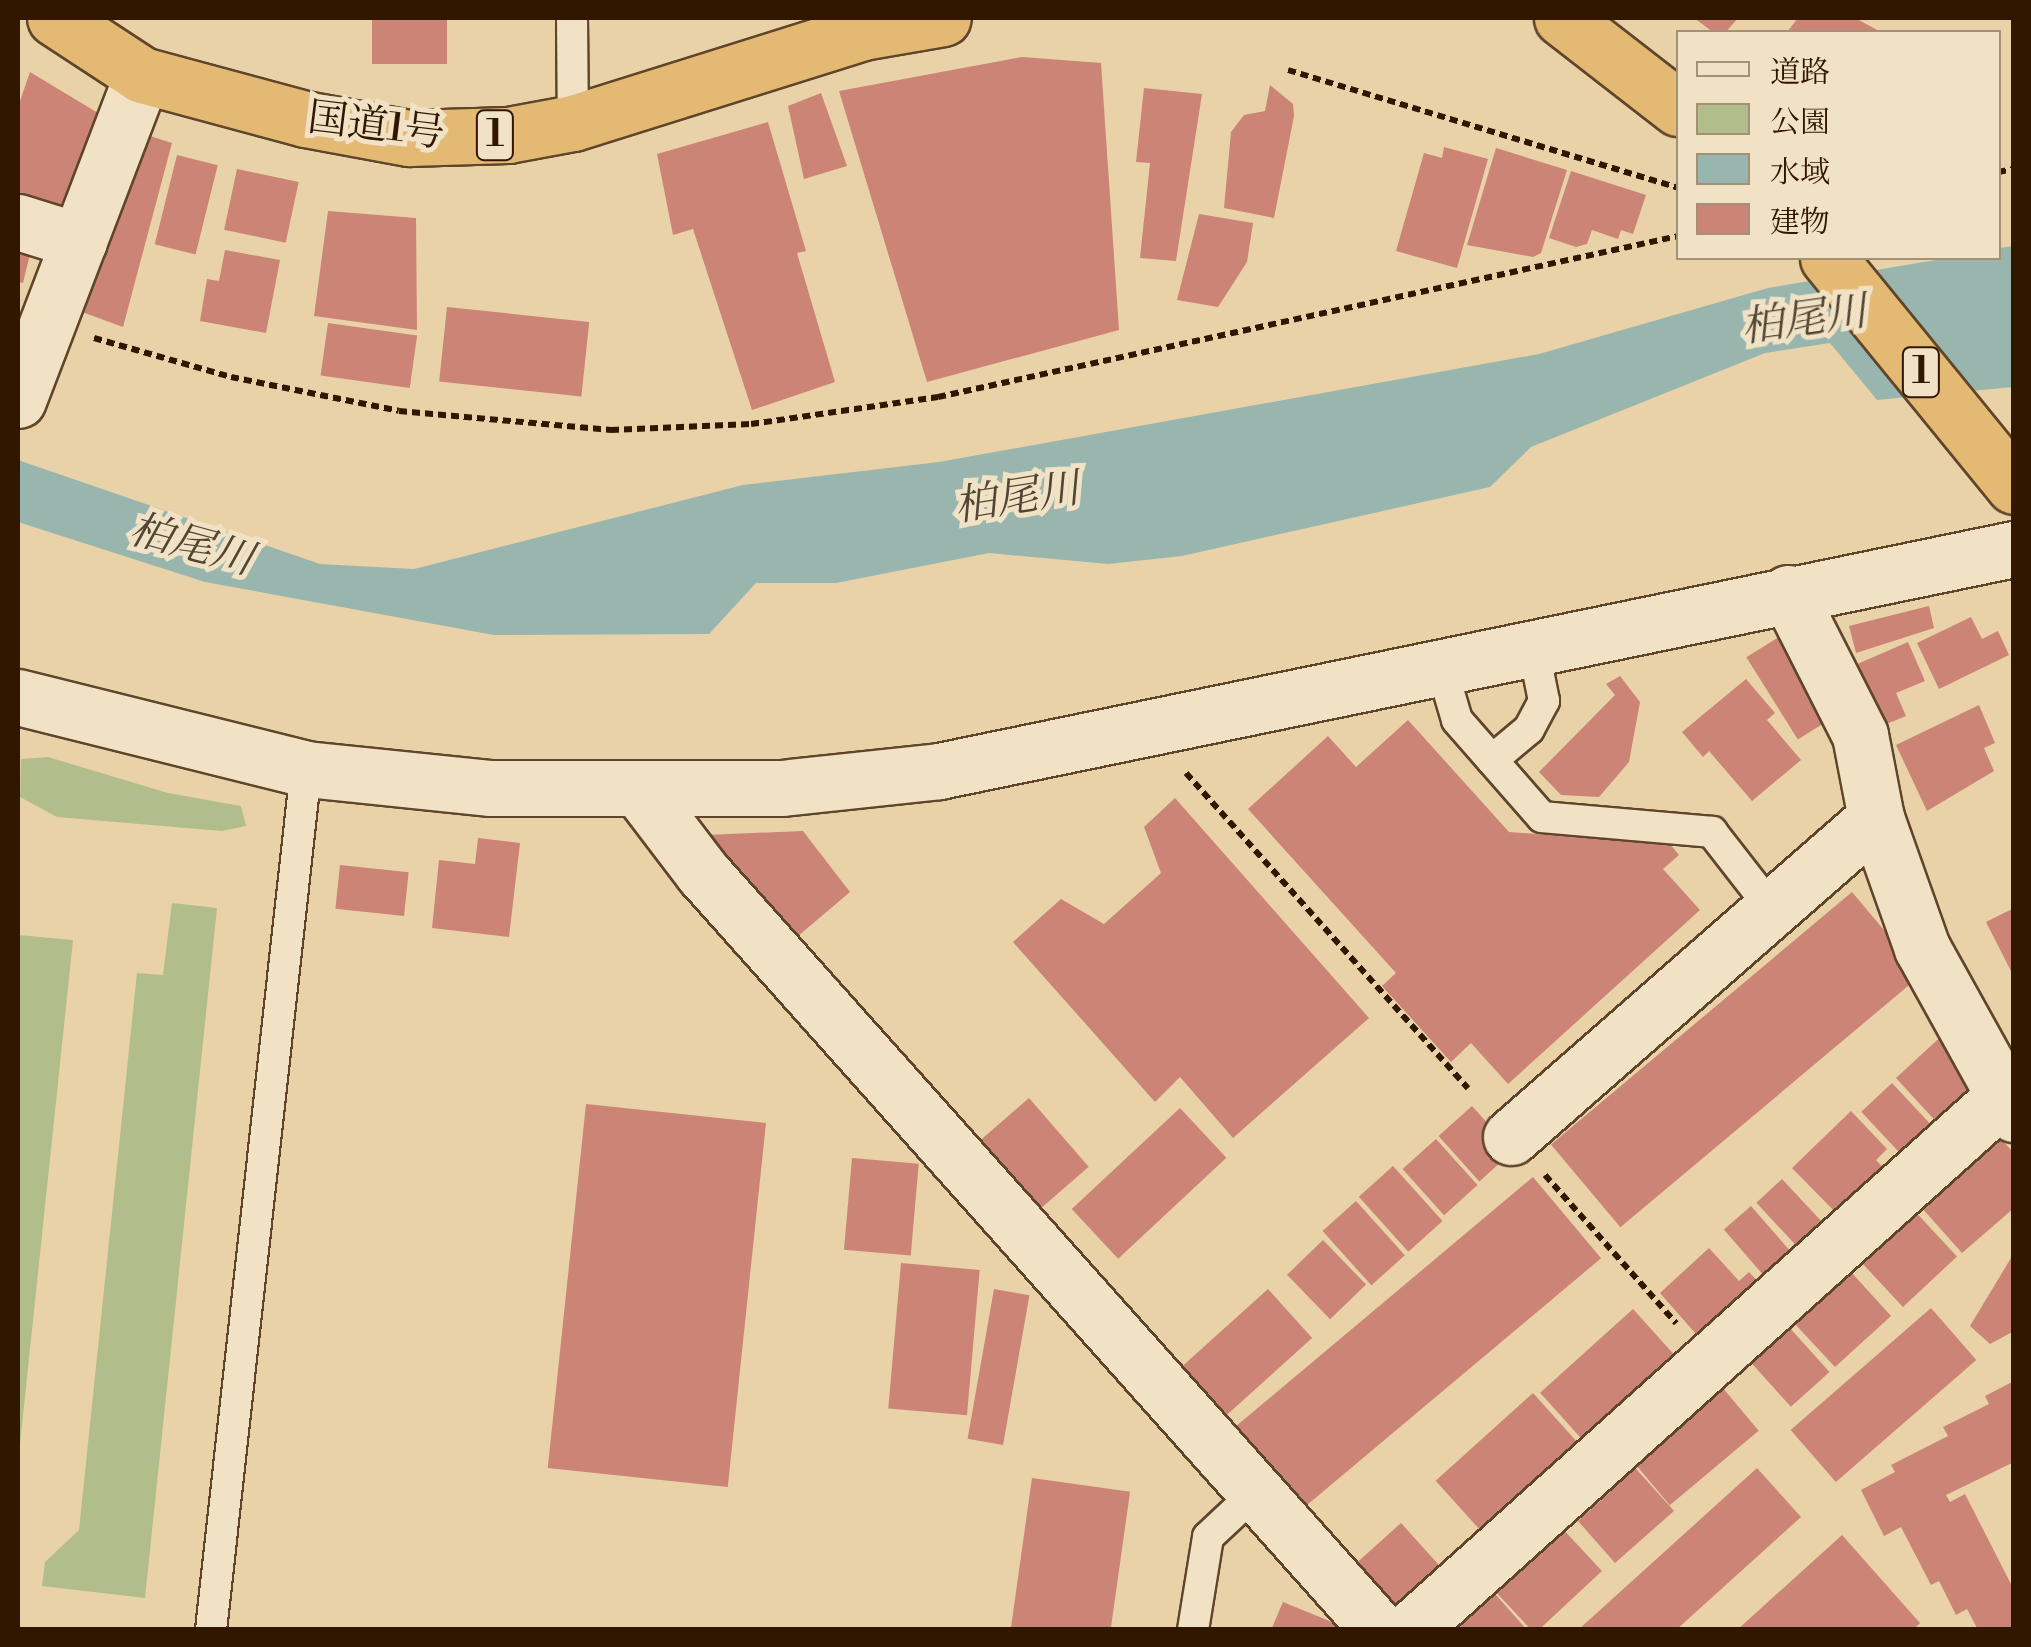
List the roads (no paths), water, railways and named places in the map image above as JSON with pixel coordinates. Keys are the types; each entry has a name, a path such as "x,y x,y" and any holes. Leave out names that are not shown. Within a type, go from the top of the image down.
{"highway":[{"name":"国道1号","path":"54,18 142,75 304,120 409,138 508,135 573,123 863,32 944,18"},
{"path":"1562,18 1676,106"},
{"name":"1","path":"1830,260 2014,486"}],"street":[{"path":"18,400 34,328 79,241 142,75"},
{"path":"18,222 79,241"},
{"path":"18,698 306,769 491,788 642,793 780,788 938,770 1534,651 1788,593 2014,549"},
{"path":"1410,1630 1708,1360 2009,1105 1922,948 1876,818 1860,735 1788,593"},
{"path":"642,793 703,873 1379,1630"},
{"path":"1511,1137 1876,818"}],"lane":[{"path":"572,18 573,123"},
{"path":"1492,760 1529,729 1544,701 1534,651"},
{"path":"1442,669 1457,720 1542,817 1712,832 1772,909"},
{"path":"211,1630 306,769"},
{"path":"1193,1630 1208,1537 1255,1493"}],"water":[{"name":"柏尾川","path":"2013,246 2013,387 1877,400 1830,343 1765,353 1531,447 1490,487 1182,556 1108,564 989,553 836,583 756,583 709,634 494,635 205,582 18,522 18,460 320,564 414,569 743,485 939,462 1539,354 1768,288 1936,260 2001,260 2001,248"}]}
